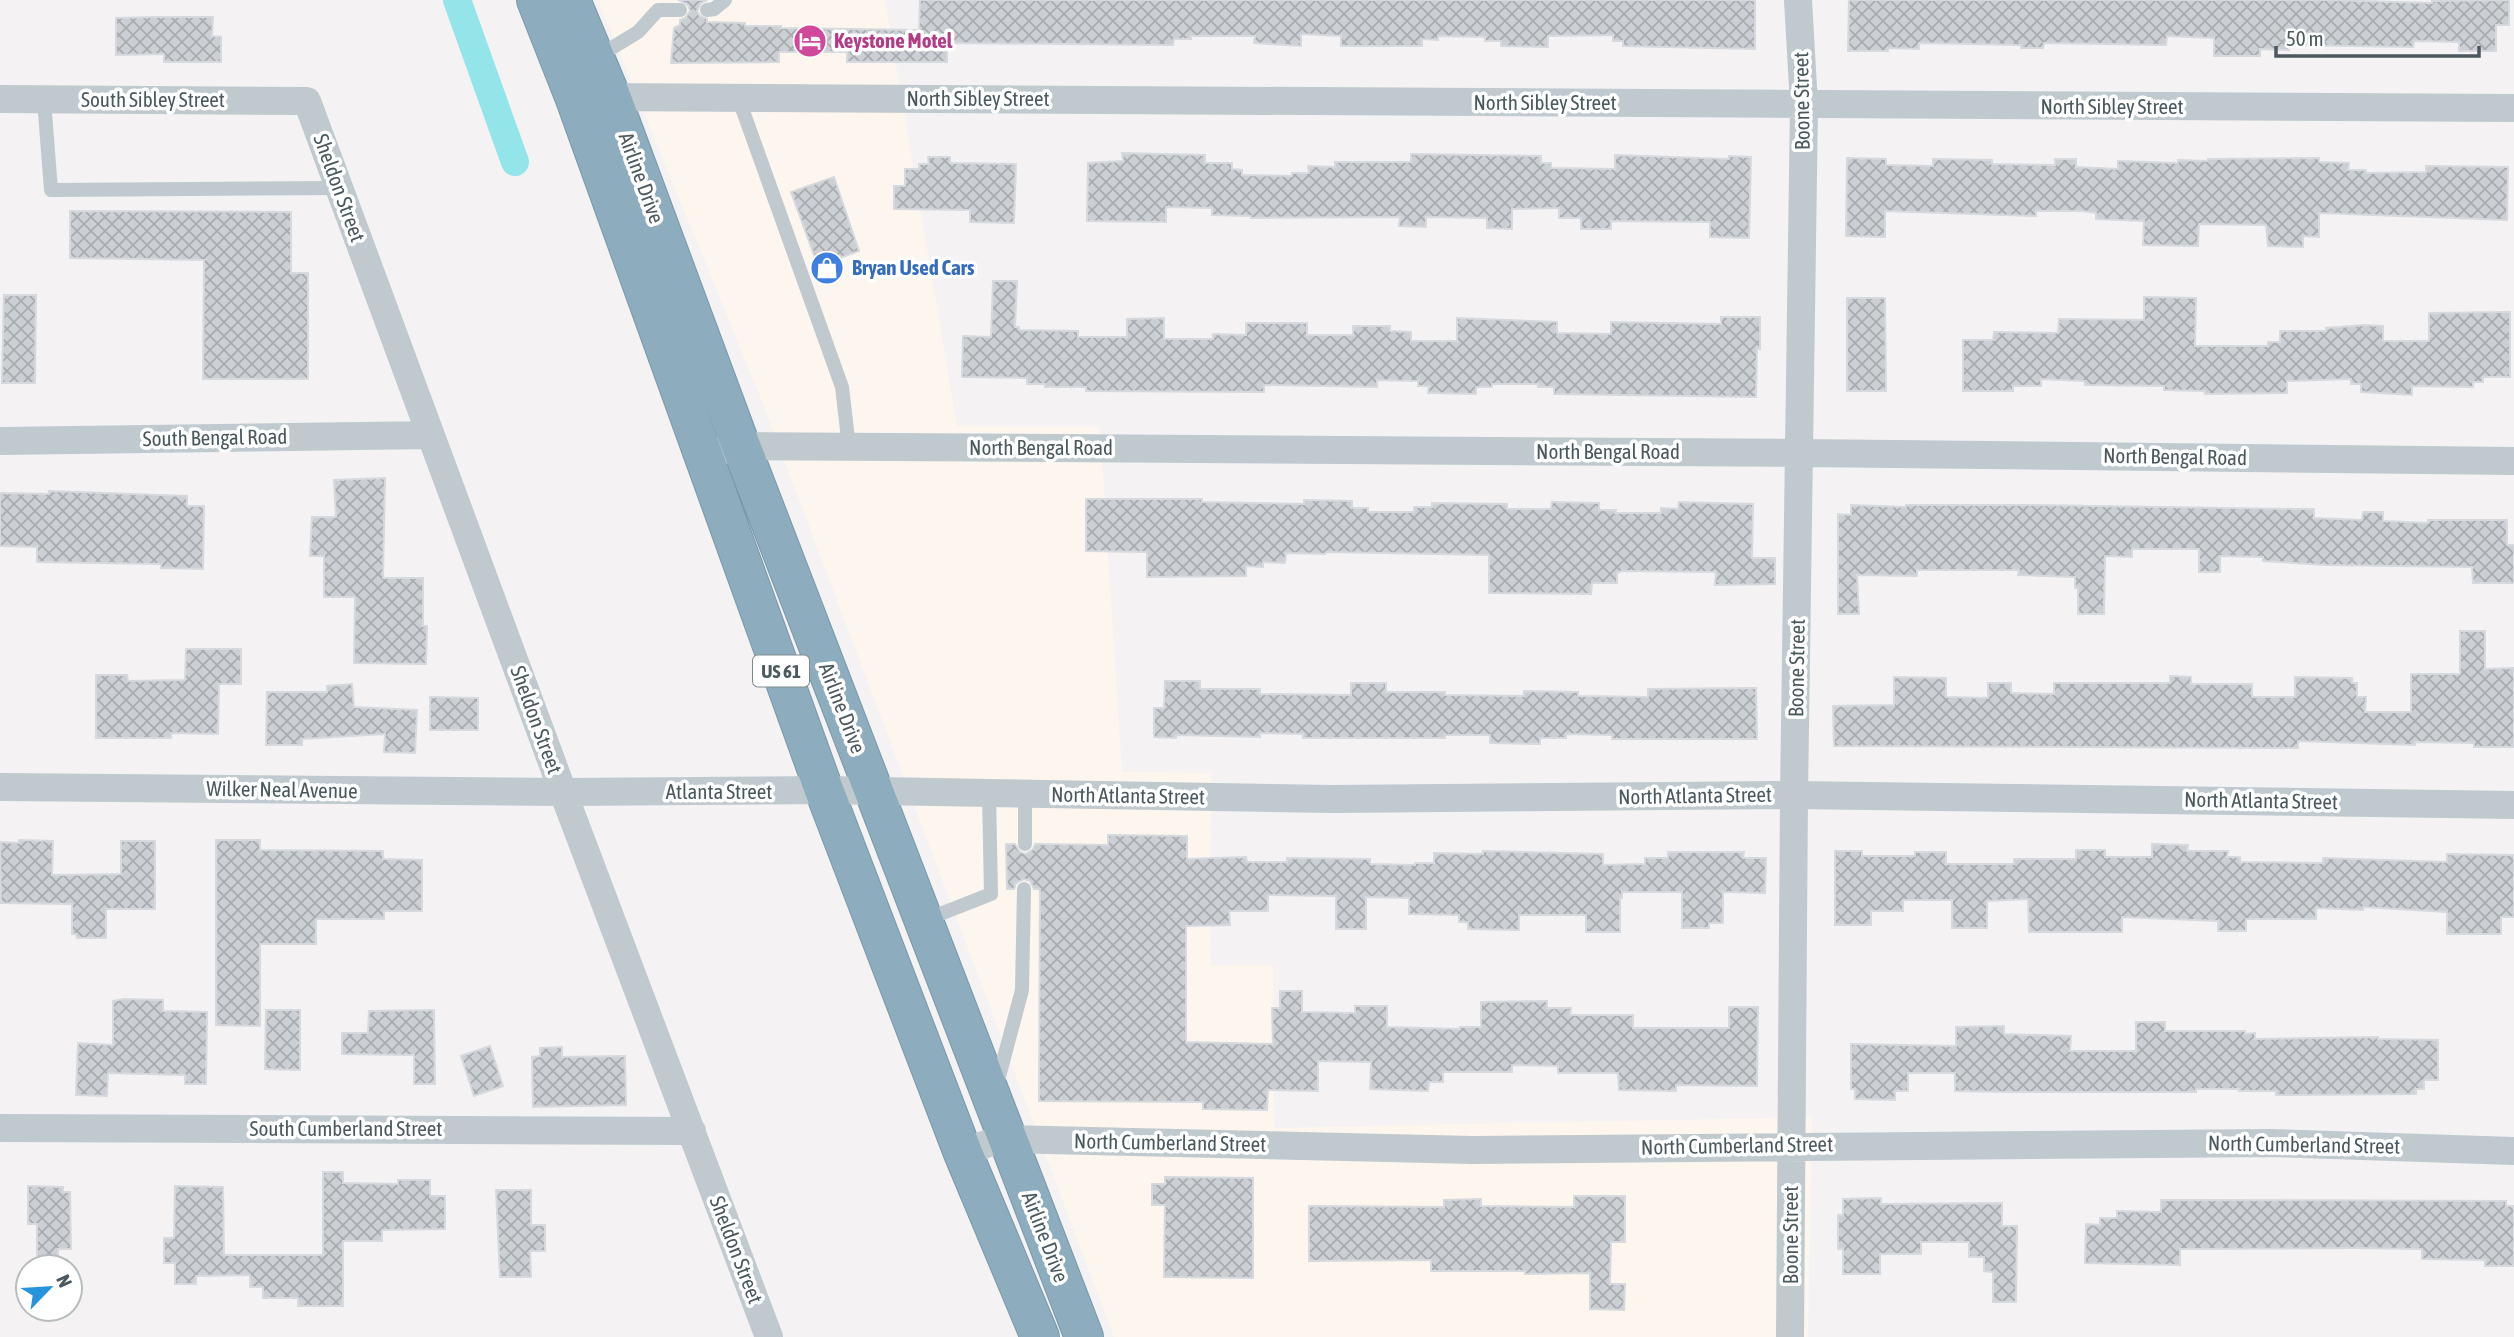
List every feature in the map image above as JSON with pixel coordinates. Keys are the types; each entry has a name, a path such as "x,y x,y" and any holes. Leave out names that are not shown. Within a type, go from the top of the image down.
{"highway":[{"name":"Airline Drive","path":"536,0 593,97 741,446 1084,1337"},
{"name":"Airline Drive","path":"571,0 595,58 593,97 704,455 824,790 963,1153 1040,1337"}],"street":[{"name":"Boone Street","path":"1790,1337 1794,795 1804,105 1798,0"},
{"name":"North Sibley Street","path":"593,97 2514,108"},
{"name":"South Sibley Street","path":"0,99 307,101"},
{"name":"Sheldon Street","path":"307,101 563,792 769,1337"},
{"name":"South Bengal Road","path":"0,441 430,435"},
{"name":"North Bengal Road","path":"704,455 741,446 2514,461"},
{"name":"Wilker Neal Avenue","path":"0,787 563,792"},
{"name":"Atlanta Street","path":"563,792 875,792"},
{"name":"North Atlanta Street","path":"875,792 1333,799 1794,795 2514,805"},
{"name":"South Cumberland Street","path":"0,1128 692,1131"},
{"name":"North Cumberland Street","path":"963,1153 1007,1139 1472,1150 1792,1145 2271,1143 2514,1150"}],"lane":[{"path":"707,10 714,9 725,0"},
{"path":"595,58 638,32 658,5 680,10"},
{"path":"738,97 842,387 849,447"},
{"path":"44,100 51,190 339,188"},
{"path":"923,920 991,894 989,794"},
{"path":"1025,794 1026,844"},
{"path":"993,1102 1022,989 1024,889"}],"shaded area":[{"path":"598,0 885,0 957,426 1100,427 1122,772 1211,773 1210,966 1273,965 1274,1128 1812,1117 1808,1337 1114,1337 764,406"}],"building":[{"path":"679,0 707,0 701,3 697,11 707,22 781,28 919,30 920,0 1755,0 1755,49 1623,46 1623,41 1613,41 1613,35 1548,36 1548,47 1501,46 1501,41 1485,41 1485,37 1438,36 1438,40 1422,39 1422,46 1341,46 1341,36 1301,34 1301,46 1254,43 1255,36 1191,36 1191,39 1174,39 1173,45 947,43 947,62 847,62 847,52 779,52 779,62 671,63 674,28 680,25 680,20 690,11 688,5"},
{"path":"1849,0 2325,0 2432,3 2509,0 2509,25 2496,25 2496,51 2459,51 2459,42 2414,41 2413,47 2289,45 2289,50 2260,49 2260,56 2214,56 2214,38 2167,36 2166,45 2044,43 2043,48 2021,48 2021,45 1919,43 1919,49 1848,51"},
{"path":"213,17 212,36 221,37 221,62 164,62 164,54 116,55 116,18"},
{"path":"1122,153 1205,155 1205,163 1232,163 1232,169 1242,170 1242,175 1292,176 1292,173 1309,173 1308,166 1335,167 1335,162 1411,162 1411,154 1541,156 1541,163 1551,163 1551,168 1615,169 1615,155 1729,159 1729,156 1751,157 1749,238 1710,237 1710,222 1611,221 1611,229 1581,229 1581,218 1559,218 1559,208 1512,209 1512,229 1487,228 1487,218 1426,217 1426,227 1399,226 1400,217 1251,218 1212,215 1212,208 1166,207 1166,222 1087,221 1088,163 1123,161"},
{"path":"928,157 950,157 950,163 1016,164 1014,223 970,222 970,210 894,209 894,186 905,186 905,169 919,169 919,164 929,164"},
{"path":"1847,158 1886,159 1886,165 1933,166 1933,159 2055,165 2055,159 2076,159 2076,167 2118,169 2118,161 2178,163 2178,160 2319,158 2319,162 2349,163 2348,170 2366,170 2366,173 2426,172 2426,166 2508,167 2507,220 2319,213 2319,237 2303,236 2303,247 2268,246 2266,225 2199,224 2198,246 2143,245 2144,221 2096,219 2096,213 2083,211 2036,211 2036,216 1885,211 1885,237 1846,236"},
{"path":"834,177 859,251 818,266 791,192"},
{"path":"70,211 291,212 291,273 308,273 308,379 203,379 204,260 70,258"},
{"path":"993,281 1017,281 1015,327 1019,327 1019,330 1078,331 1078,337 1127,337 1127,319 1164,318 1164,339 1213,339 1213,334 1246,335 1246,323 1307,323 1307,335 1353,335 1353,326 1390,326 1390,331 1411,332 1411,341 1457,341 1457,318 1557,322 1557,333 1611,334 1611,322 1721,324 1721,317 1760,317 1756,397 1554,394 1554,387 1538,387 1538,384 1492,384 1492,387 1476,387 1476,394 1428,393 1429,386 1418,386 1418,381 1377,380 1377,387 1264,385 1264,392 1086,391 1086,387 1027,384 1027,378 962,377 963,336 991,337"},
{"path":"4,295 36,295 35,383 2,383"},
{"path":"2144,297 2196,298 2195,346 2268,346 2268,342 2280,342 2280,331 2326,331 2326,328 2365,325 2383,326 2383,341 2429,341 2429,313 2510,312 2510,377 2483,377 2483,382 2473,382 2473,387 2412,386 2412,395 2361,392 2361,384 2351,384 2351,379 2287,381 2287,393 2205,394 2205,391 2164,390 2164,386 2085,385 2085,381 2041,379 2041,386 2013,386 2013,391 1963,391 1963,340 1993,340 1994,332 2058,333 2059,319 2144,320"},
{"path":"1847,298 1885,298 1886,391 1847,391"},
{"path":"385,478 383,578 423,578 423,626 427,626 426,664 354,663 355,597 324,597 324,556 310,556 312,517 336,517 334,480"},
{"path":"49,491 187,496 187,506 204,506 203,569 161,568 161,564 37,562 37,547 0,546 0,493 49,494"},
{"path":"1086,499 1202,499 1202,502 1304,504 1304,500 1352,501 1352,508 1368,508 1368,512 1414,512 1414,507 1432,507 1432,503 1507,504 1507,509 1551,509 1552,502 1599,503 1599,510 1616,510 1615,513 1661,513 1661,508 1678,509 1679,502 1753,504 1752,558 1775,558 1775,584 1715,585 1716,572 1622,571 1617,573 1617,583 1592,583 1591,594 1489,593 1489,555 1326,552 1286,553 1285,563 1263,562 1263,567 1246,566 1246,576 1147,577 1147,552 1086,551"},
{"path":"1851,505 2314,509 2314,518 2362,520 2363,512 2383,512 2383,521 2428,523 2428,520 2507,520 2507,545 2514,545 2514,583 2473,583 2472,567 2326,565 2263,561 2263,557 2220,556 2220,572 2199,572 2199,549 2132,549 2132,557 2105,556 2104,614 2078,614 2078,588 2075,588 2075,577 2018,575 2019,570 1917,570 1917,576 1857,575 1859,614 1838,614 1838,514 1851,515"},
{"path":"2460,631 2485,631 2485,669 2514,668 2514,747 2474,747 2474,743 2415,742 2415,745 2298,741 2298,748 1834,746 1833,706 1894,705 1894,677 1946,678 1946,697 1988,698 1988,683 2011,683 2011,693 2054,694 2054,683 2170,683 2170,676 2191,677 2191,684 2252,684 2252,697 2295,697 2295,677 2352,678 2352,683 2357,683 2357,697 2366,697 2365,712 2411,712 2411,674 2460,674"},
{"path":"186,649 241,649 241,684 219,684 218,734 171,733 171,738 96,738 96,675 127,675 128,681 185,680"},
{"path":"1165,681 1200,681 1200,689 1260,689 1260,694 1351,695 1351,683 1386,683 1386,692 1524,696 1524,691 1578,692 1578,696 1648,697 1648,689 1756,688 1757,739 1612,739 1612,735 1566,734 1566,738 1540,738 1540,744 1490,743 1490,735 1445,735 1445,738 1303,738 1303,734 1260,733 1260,737 1154,737 1154,708 1164,708"},
{"path":"352,684 354,707 417,710 415,753 384,752 385,734 302,739 302,745 266,745 267,692 327,692 327,686"},
{"path":"430,697 478,698 478,730 430,730"},
{"path":"1108,835 1187,836 1187,859 1246,857 1247,862 1287,862 1287,858 1370,859 1370,864 1415,865 1434,863 1434,853 1483,854 1483,851 1603,854 1603,865 1645,864 1645,858 1668,858 1668,852 1744,852 1743,858 1766,858 1765,893 1723,892 1723,923 1709,923 1709,928 1682,928 1682,892 1622,892 1620,932 1586,932 1586,915 1519,915 1519,930 1468,929 1468,922 1459,922 1459,915 1409,914 1409,898 1366,897 1366,929 1336,929 1336,896 1270,895 1268,911 1229,911 1230,925 1186,926 1186,1042 1273,1044 1272,1008 1280,1008 1280,991 1302,991 1302,1012 1355,1013 1355,1006 1387,1006 1387,1027 1481,1027 1481,1002 1547,1001 1547,1008 1571,1008 1570,1015 1633,1015 1633,1028 1729,1028 1729,1007 1758,1007 1757,1086 1676,1085 1676,1091 1619,1090 1618,1073 1558,1073 1558,1066 1512,1065 1512,1072 1443,1072 1443,1082 1429,1082 1428,1091 1370,1089 1371,1062 1318,1061 1318,1091 1268,1090 1267,1110 1203,1109 1203,1102 1039,1101 1040,889 1034,889 1030,881 1024,879 1016,883 1014,889 1007,889 1006,844 1015,844 1020,852 1026,854 1035,844 1108,845"},
{"path":"19,840 53,841 52,875 121,874 121,841 155,841 155,909 106,909 106,938 77,938 76,934 72,934 72,904 1,903 0,842 19,843"},
{"path":"216,840 260,840 260,850 383,851 383,859 422,860 422,911 384,911 384,919 316,919 316,944 260,944 260,1026 216,1025"},
{"path":"2152,844 2188,845 2187,851 2228,851 2227,857 2240,857 2240,862 2323,863 2323,858 2447,862 2447,854 2514,855 2514,917 2501,917 2501,934 2447,934 2447,912 2363,907 2363,910 2316,908 2316,919 2246,919 2246,931 2218,931 2218,921 2122,917 2122,932 2029,932 2028,899 1987,901 1987,928 1952,928 1952,900 1903,900 1903,911 1871,911 1871,925 1835,925 1835,851 1862,851 1862,856 1915,856 1915,852 1946,852 1946,864 2014,864 2014,859 2076,859 2076,850 2105,850 2105,857 2152,857"},
{"path":"163,1000 163,1011 207,1012 206,1084 185,1084 185,1075 108,1073 107,1096 76,1095 78,1043 113,1045 113,1001"},
{"path":"266,1010 300,1010 300,1070 265,1069"},
{"path":"434,1010 435,1084 414,1084 414,1055 342,1054 342,1033 368,1033 369,1011"},
{"path":"2136,1022 2165,1022 2165,1031 2245,1031 2245,1034 2255,1033 2255,1039 2378,1037 2438,1040 2438,1080 2424,1080 2424,1089 2416,1089 2416,1094 2276,1095 2276,1091 2239,1089 2196,1089 2196,1092 2007,1092 1955,1091 1955,1073 1908,1073 1908,1091 1895,1091 1895,1100 1855,1099 1855,1089 1851,1089 1851,1044 1956,1046 1956,1027 2004,1026 2004,1034 2071,1036 2070,1051 2136,1051"},
{"path":"490,1046 503,1086 474,1096 461,1056"},
{"path":"562,1047 562,1057 625,1056 626,1105 533,1107 532,1057 540,1056 540,1048"},
{"path":"323,1172 343,1172 343,1183 398,1184 398,1180 430,1180 430,1196 445,1196 445,1229 382,1230 382,1241 343,1241 343,1306 298,1306 298,1298 263,1298 263,1287 250,1287 250,1275 196,1276 196,1284 175,1284 175,1263 164,1263 164,1238 174,1238 175,1186 223,1187 224,1255 323,1255"},
{"path":"1165,1177 1253,1178 1253,1278 1164,1277 1165,1205 1152,1205 1152,1184 1165,1184"},
{"path":"28,1186 63,1187 63,1192 70,1192 71,1249 58,1249 58,1253 37,1253 37,1224 28,1224"},
{"path":"496,1190 531,1190 531,1225 545,1225 545,1251 530,1251 531,1277 500,1277"},
{"path":"1574,1196 1625,1196 1625,1242 1611,1242 1610,1284 1625,1284 1624,1310 1590,1309 1590,1273 1431,1271 1431,1260 1309,1261 1309,1206 1444,1207 1444,1200 1481,1199 1481,1206 1574,1207"},
{"path":"1881,1198 1881,1204 2002,1203 2002,1226 2017,1226 2016,1302 1993,1302 1993,1272 1984,1271 1984,1257 1969,1257 1969,1242 1921,1242 1921,1254 1880,1254 1880,1274 1843,1274 1843,1249 1838,1249 1838,1215 1843,1215 1843,1199"},
{"path":"2161,1200 2506,1201 2506,1206 2514,1206 2514,1266 2485,1266 2485,1260 2422,1259 2422,1249 2353,1248 2180,1249 2180,1265 2085,1263 2086,1224 2100,1225 2100,1218 2117,1218 2117,1211 2161,1212"}],"waterway":[{"path":"457,0 515,162"}],"place":[{"name":"Keystone Motel","path":"810,41"},
{"name":"Bryan Used Cars","path":"827,268"}]}
